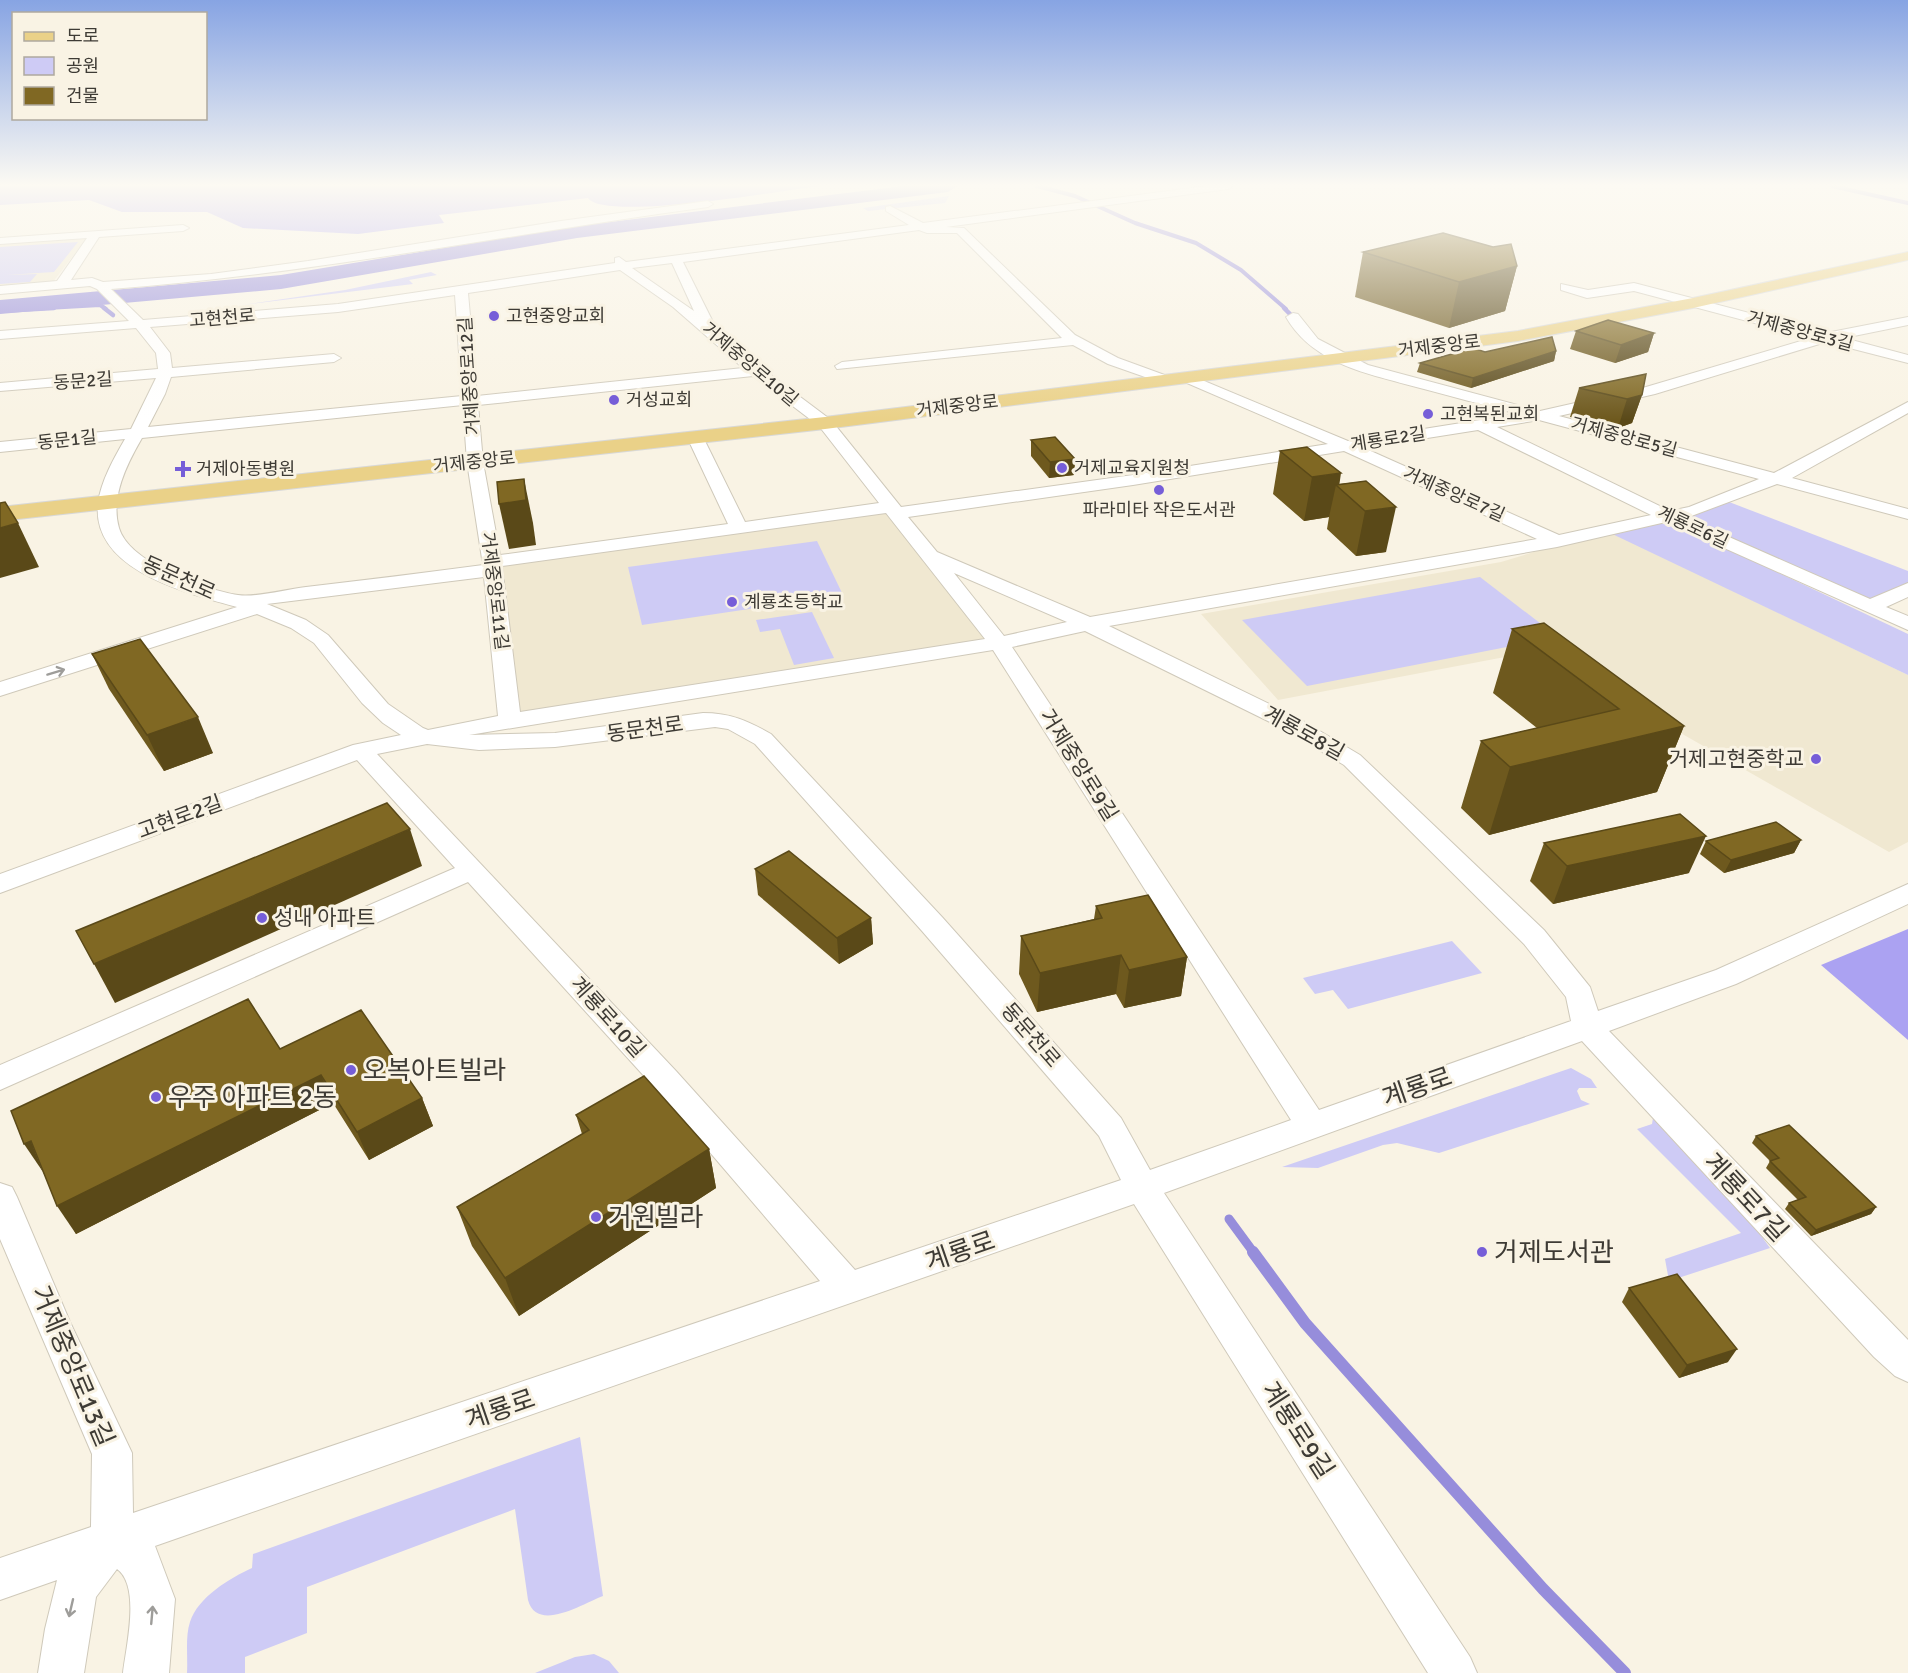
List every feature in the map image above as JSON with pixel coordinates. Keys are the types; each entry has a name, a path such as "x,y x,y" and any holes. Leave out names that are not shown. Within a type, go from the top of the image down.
{"main road":[{"name":"거제중앙로","path":"0,514 825,423 1533,334 1693,303 1871,264"}],"street":[{"path":"61,285 75,264"},
{"path":"101,286 211,278 315,264"},
{"name":"고현천로","path":"0,335 340,301 613,264"},
{"name":"고현천로","path":"0,328 338,308 615,264"},
{"name":"거제중앙로10길","path":"622,264 710,330 755,370 825,423"},
{"path":"678,264 710,330"},
{"path":"995,264 1075,341 1113,361 1165,380"},
{"path":"0,290 97,282 163,354 165,374 334,358"},
{"name":"거제중앙로3길","path":"1565,287 1587,294 1634,287 1908,359"},
{"name":"거제중앙로12길","path":"461,290 475,462"},
{"name":"거제중앙로5길","path":"1293,317 1300,332 1341,359 1363,368 1908,514"},
{"name":"계룡로2길","path":"245,604 740,528 893,510 1347,446 1542,415 1650,391 1824,338 1908,321"},
{"path":"842,366 1075,341"},
{"path":"134,434 755,370"},
{"name":"동문2길","path":"0,387 165,374"},
{"name":"동문천로","path":"165,374 158,395 134,434 116,471 108,503 107,516 111,535 126,553 176,582 289,620 321,639 355,682 405,730 428,737 502,743 562,741 688,722 728,721 763,739 932,924 1110,1127 1142,1187"},
{"name":"거제중앙로7길","path":"1185,377 1347,446 1557,541"},
{"path":"428,737 510,720 999,643 1088,624 1557,541 1669,517 1694,511 1778,478 1908,407"},
{"name":"거제중앙로9길","path":"825,423 999,643 1311,1124"},
{"name":"계룡로6길","path":"1480,425 1669,517 1908,624"},
{"name":"동문1길","path":"0,447 134,434"},
{"path":"695,437 740,528"},
{"name":"거제중앙로11길","path":"475,462 493,566 510,720"},
{"name":"계룡로8길","path":"928,555 1088,624 1290,723 1352,760 1534,937 1580,994 1587,1027"},
{"path":"1870,608 1908,588"},
{"path":"0,689 245,604"},
{"name":"고현로2길","path":"0,884 361,750 428,737"},
{"name":"계룡로10길","path":"361,750 665,1079 849,1289"},
{"path":"0,1078 472,870"},
{"name":"계룡로","path":"0,1579 1142,1187 1311,1124 1726,977 1908,892"},
{"name":"계룡로7길","path":"1587,1027 1887,1345 1908,1364"},
{"name":"계룡로9길","path":"1142,1187 1455,1673"},
{"name":"거제중앙로13길","path":"0,1197 54,1327 112,1453 112,1542"},
{"path":"61,1673 76,1587 112,1542 140,1560 153,1599 146,1673"}],"shaded area":[{"path":"0,264 67,264 53,282 0,286"},
{"name":"계룡초등학교","path":"890,507 999,643 510,720 492,562"},
{"name":"거제고현중학교","path":"1606,530 1908,675 1908,842 1889,852 1537,651 1278,700 1201,614 1501,562"},
{"path":"1908,929 1908,1040 1821,965"}],"green space":[{"path":"0,264 60,264 54,272 6,275 37,274 30,282 0,284"},
{"path":"431,272 437,275 409,280 413,284 242,305 345,290"},
{"path":"1724,500 1908,571 1908,589 1870,607 1669,517"},
{"path":"1671,522 1908,634 1908,675 1606,531"},
{"path":"817,541 843,595 642,625 628,567"},
{"path":"1480,577 1558,637 1307,686 1242,620"},
{"path":"812,612 834,658 794,665 780,629 760,632 756,620"},
{"path":"1452,941 1482,973 1348,1009 1333,990 1315,994 1303,978"},
{"path":"1571,1068 1591,1079 1597,1088 1579,1088 1577,1091 1581,1100 1590,1104 1439,1153 1397,1143 1383,1145 1318,1168 1282,1167"},
{"path":"1653,1118 1660,1121 1754,1226 1770,1248 1669,1281 1665,1259 1741,1233 1637,1129 1652,1124"},
{"path":"580,1437 603,1596 561,1613 550,1615 533,1610 528,1600 515,1509 307,1587 307,1633 245,1657 245,1673 187,1673 188,1634 194,1613 216,1589 252,1568 253,1554"},
{"path":"594,1654 609,1661 619,1673 535,1673 575,1657"}],"building":[{"path":"1402,264 1516,264 1517,266 1459,282"},
{"path":"1608,320 1654,333 1621,345 1576,331"},
{"path":"1552,337 1556,351 1473,378 1420,363 1473,348 1485,352"},
{"path":"1646,374 1642,395 1627,399 1579,388"},
{"path":"1055,437 1075,459 1050,462 1031,440"},
{"path":"1307,447 1341,473 1312,477 1280,451"},
{"path":"524,479 526,500 499,504 497,482"},
{"path":"1366,481 1396,507 1365,511 1336,485"},
{"path":"5,502 18,523 0,528 0,503"},
{"path":"1544,623 1684,726 1510,767 1481,741 1619,709 1512,629"},
{"path":"140,639 198,717 147,735 92,654"},
{"path":"387,803 410,829 94,964 76,931"},
{"path":"1680,814 1706,836 1567,866 1544,843"},
{"path":"1776,822 1801,840 1731,860 1706,841"},
{"path":"789,851 871,918 837,938 755,869"},
{"path":"1148,895 1187,957 1129,970 1121,955 1040,973 1021,936 1102,918 1096,906"},
{"path":"248,999 280,1049 361,1010 422,1098 357,1132 321,1075 57,1206 31,1141 24,1144 11,1111"},
{"path":"644,1076 709,1149 505,1278 457,1207 589,1130 576,1115"},
{"path":"1789,1125 1876,1207 1816,1230 1789,1203 1806,1197 1770,1161 1779,1158 1756,1136"},
{"path":"1677,1274 1737,1349 1687,1365 1629,1288"}],"waterway":[{"path":"0,307 281,282 387,264"},
{"path":"1231,264 1286,309"},
{"path":"29,309 100,305 106,309"},
{"path":"0,311 54,308"},
{"path":"104,308 113,315"},
{"path":"1284,308 1293,317"},
{"path":"1229,1219 1254,1253"},
{"path":"1253,1252 1305,1323 1543,1589 1625,1673"}],"place":[{"name":"고현중앙교회","path":"494,316"},
{"name":"거성교회","path":"614,400"},
{"name":"고현복된교회","path":"1428,414"},
{"name":"거제교육지원청","path":"1062,468"},
{"name":"거제아동병원","path":"183,469"},
{"name":"파라미타 작은도서관","path":"1159,490"},
{"name":"계룡초등학교","path":"732,602"},
{"name":"거제고현중학교","path":"1816,759"},
{"name":"성내 아파트","path":"262,918"},
{"name":"오복아트빌라","path":"351,1070"},
{"name":"우주 아파트 2동","path":"156,1097"},
{"name":"거원빌라","path":"596,1217"},
{"name":"거제도서관","path":"1482,1252"}]}
